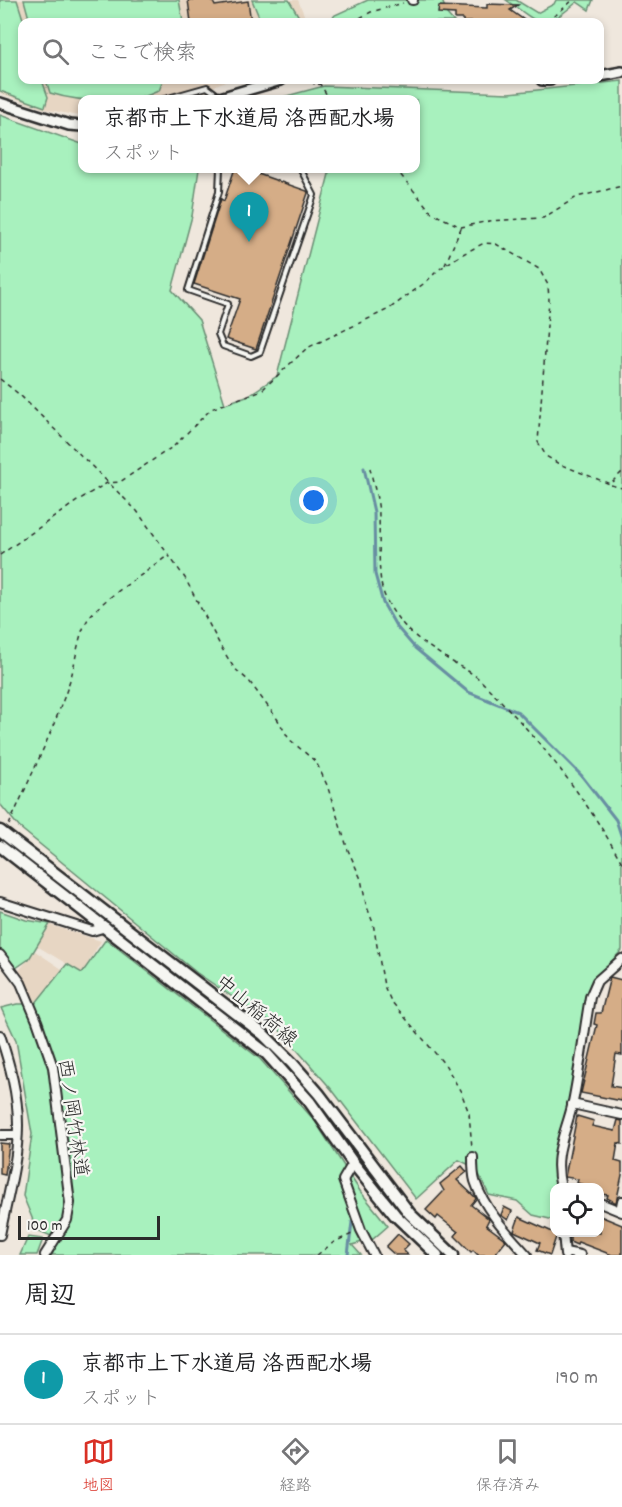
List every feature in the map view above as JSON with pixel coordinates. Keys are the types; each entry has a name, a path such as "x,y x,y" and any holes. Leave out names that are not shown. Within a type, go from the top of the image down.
{"main road":[{"name":"中山稲荷線","path":"2,833 263,1034 319,1094 410,1214 453,1255"},
{"name":"中山稲荷線","path":"0,845 266,1053 309,1101 353,1163 395,1215 437,1255"}],"street":[{"path":"604,75 622,72"},
{"path":"227,95 267,84"},
{"path":"0,103 69,126 78,126"},
{"path":"0,845 2,833"},
{"path":"0,902 92,931 106,927"},
{"name":"西ノ岡竹林道","path":"0,955 21,983 38,1021 53,1067 70,1203 67,1220 45,1255"},
{"path":"560,1183 558,1156 572,1104 593,988 597,981 621,961"},
{"path":"0,1035 15,1089 17,1136 15,1159 0,1235"},
{"path":"572,1104 622,1115"},
{"path":"0,1135 17,1136"},
{"path":"473,1157 474,1180 484,1200 496,1219 527,1255"},
{"path":"353,1163 343,1180 361,1230 374,1255"},
{"path":"604,1205 621,1211 622,1201"},
{"path":"563,1237 565,1253 580,1255"}],"lane":[{"path":"176,95 207,87 214,95"},
{"path":"220,173 219,192 188,290 228,304 218,334 223,346 251,356 260,352 314,195 303,173"}],"path":[{"path":"360,18 371,12 413,0"},
{"path":"551,18 573,0"},
{"path":"398,173 432,213 461,227 489,221 543,218 577,198 622,186"},
{"path":"438,270 444,267 461,227"},
{"path":"0,555 107,483 120,482 174,446 211,409 262,390 307,348 389,309 426,282 438,270 484,243 496,244 538,269 548,285 549,300 538,442 546,456 559,464 622,488"},
{"path":"0,379 20,395 137,512 185,578 234,668 249,681 289,739 316,762 327,785 348,850 361,879 373,923 384,986 391,1001 446,1066 461,1092 469,1113 473,1157"},
{"path":"370,468 379,514 383,593 401,624 424,645 478,678 549,753 574,785 622,863"},
{"path":"610,484 622,472"},
{"path":"2,833 46,743 70,680 84,629 90,616 110,598 168,555"},
{"path":"317,1255 334,1242 361,1230"}],"shaded area":[{"path":"0,0 298,0 305,18 18,18 18,84 218,84 198,95 78,95 78,116 45,109 0,93"},
{"path":"50,925 101,941 82,973 37,946"},
{"path":"35,951 62,969 34,1005 17,973"}],"green space":[{"path":"0,0 17,0 23,18 18,18 18,84 43,84 48,97 45,107 0,91"},
{"path":"24,0 179,0 182,18 29,18"},
{"path":"252,0 289,0 300,18 259,18"},
{"path":"368,0 442,0 450,18 332,18"},
{"path":"506,0 516,0 537,13 554,4 556,0 593,0 589,10 577,2 555,18 532,18"},
{"path":"622,81 622,836 620,841 622,844 622,950 590,984 558,1183 550,1183 550,1219 533,1215 517,1201 489,1195 476,1168 459,1160 416,1199 333,1091 277,1027 197,973 19,827 0,804 0,115 78,143 78,173 198,173 192,216 172,290 199,320 225,404 249,395 277,376 328,173 420,173 420,95 290,95 324,86 509,93"},
{"path":"47,84 162,84 159,91 147,95 78,95 78,99 50,93"},
{"path":"0,911 26,920 50,924 29,959 13,970 0,953"},
{"path":"106,939 260,1059 315,1121 360,1191 388,1226 373,1239 352,1245 361,1255 52,1255 57,1243 56,1238 37,1230 23,1196 32,1134 16,1040 1,1008 17,1004 35,1004 67,964 82,973"},
{"path":"28,1237 43,1239 37,1255 20,1255"}],"building":[{"path":"188,0 212,0 215,6 248,1 250,18 190,18"},
{"path":"487,4 518,5 510,10 521,18 455,18 455,14 438,13 439,6 487,8"},
{"path":"233,173 255,173 308,193 256,349 226,339 240,299 194,284 221,199 224,201"},
{"path":"610,977 622,980 622,1055 616,1054 611,1086 622,1088 622,1101 581,1093 597,1025 594,1024 596,1013 601,1013"},
{"path":"577,1116 594,1121 592,1126 615,1131 618,1120 622,1121 622,1144 618,1143 615,1161 622,1163 616,1203 607,1198 608,1195 604,1194 604,1183 577,1183 578,1179 565,1177"},
{"path":"0,1143 9,1144 5,1175 0,1174"},
{"path":"462,1166 467,1172 457,1180 475,1197 471,1205 489,1219 486,1225 506,1240 494,1255 478,1255 473,1250 471,1252 455,1236 458,1232 438,1216 436,1219 426,1210 444,1191 440,1184"},
{"path":"504,1207 512,1211 508,1220 501,1215"},
{"path":"519,1217 550,1231 550,1237 556,1237 550,1255 537,1250 540,1243 514,1231"},
{"path":"604,1218 622,1225 622,1255 612,1255 578,1242 577,1245 570,1242 570,1237 604,1237"},
{"path":"398,1234 409,1244 403,1250 408,1255 395,1255 386,1247"}],"waterway":[{"path":"364,468 374,512 375,574 383,603 396,626 415,648 468,692 518,712 581,775 616,820 622,838"},
{"path":"348,1255 352,1222"}],"place":[{"name":"京都市上下水道局 洛西配水場","path":"249,242"}]}
